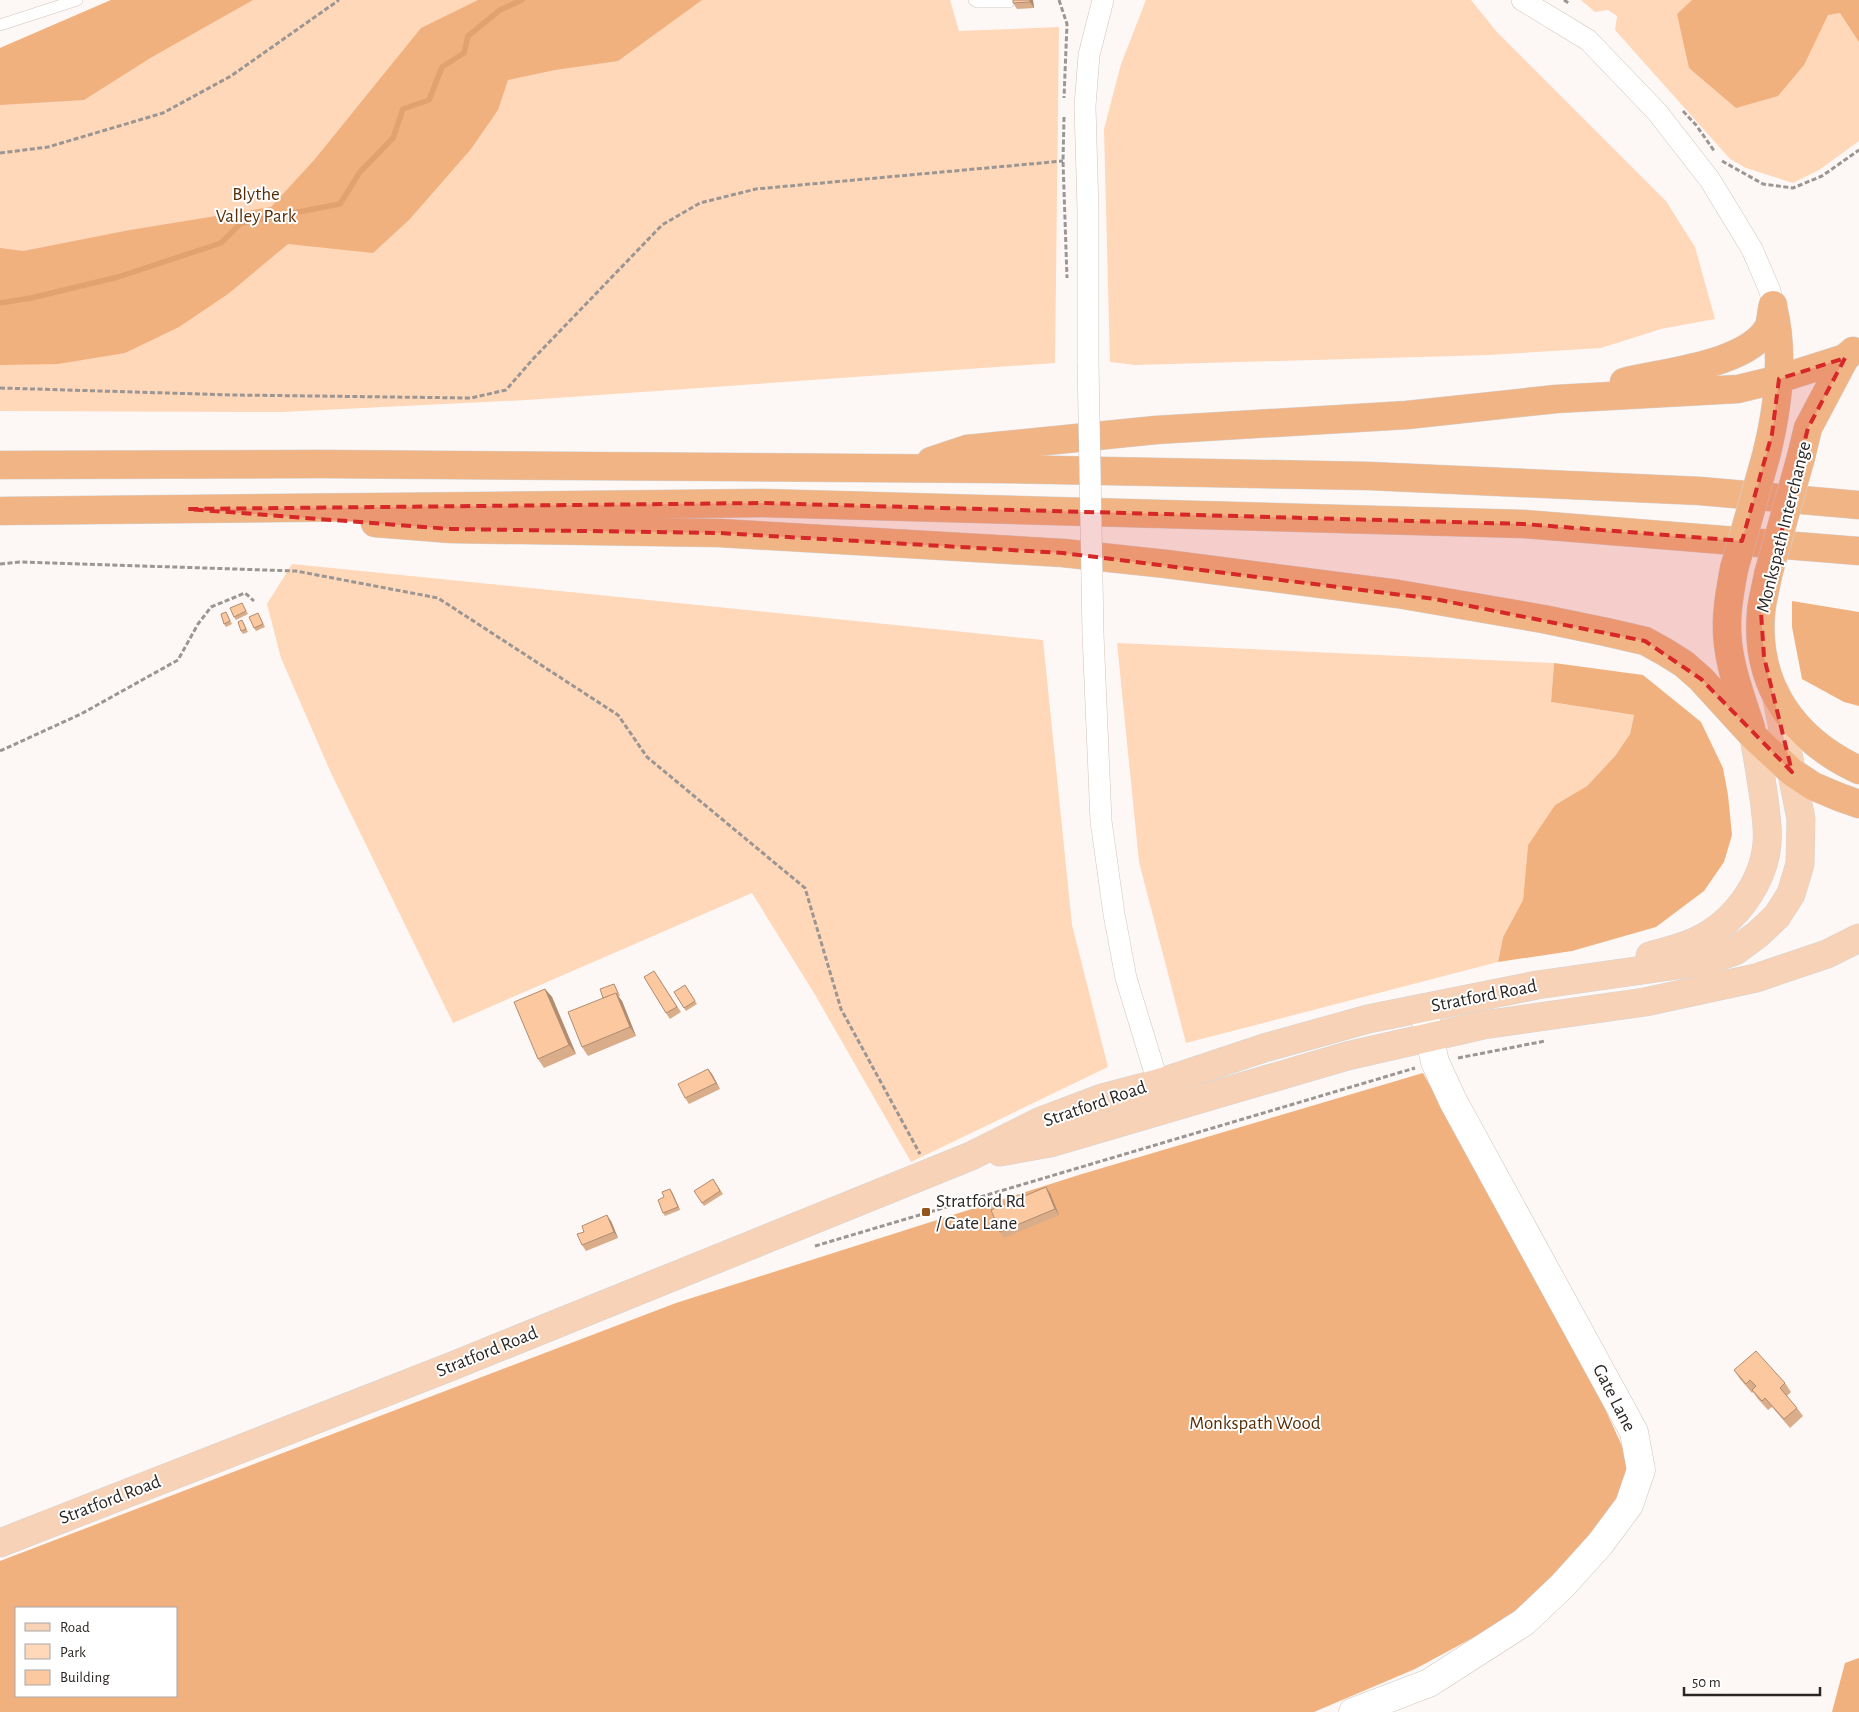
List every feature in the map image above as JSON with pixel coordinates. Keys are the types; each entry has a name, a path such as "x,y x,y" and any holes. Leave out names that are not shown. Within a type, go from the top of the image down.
{"highway":[{"path":"1754,736 1733,671 1728,642 1728,602 1734,569 1772,434 1779,379 1779,346 1773,305"},
{"path":"1556,399 1714,362 1748,349 1768,327 1773,305"},
{"path":"909,469 967,448 1156,430 1407,415 1556,399 1738,389 1779,379 1855,350"},
{"name":"Monkspath Interchange","path":"1855,350 1808,428 1768,575 1761,612 1761,635 1764,657 1776,694 1799,730 1820,749 1859,770"},
{"path":"0,465 321,464 909,469 999,468 1369,476 1700,491 1859,504"},
{"path":"0,511 762,504 1524,524 1859,551"},
{"path":"188,509 451,529 719,533 1063,553 1166,564 1398,594 1552,621 1645,641 1678,660 1701,678 1754,736 1792,772 1813,786 1838,798 1859,804"}],"main road":[{"name":"Stratford Road","path":"0,1542 460,1363 971,1156 1041,1122 1102,1098 1159,1083 1274,1046 1368,1019 1537,985 1706,961 1734,951 1758,934 1777,916 1791,894 1800,864 1801,819 1776,694"},
{"path":"1537,985 1650,956 1694,942 1719,927 1735,914 1762,868 1766,850 1767,828 1754,736"},
{"name":"Stratford Road","path":"971,1156 1050,1143 1347,1056 1432,1050 1482,1025 1645,1002 1756,978 1827,954 1859,938"}],"street":[{"path":"1103,0 1089,55 1085,106 1093,634 1101,821 1114,914 1126,978 1159,1083 1165,1110"},
{"path":"1522,0 1588,40 1657,112 1710,180 1747,241 1770,290 1773,305"},
{"name":"Gate Lane","path":"1354,1712 1429,1683 1524,1622 1563,1585 1600,1544 1629,1505 1642,1470 1634,1432 1453,1101 1432,1050 1423,1008"}],"lane":[{"path":"0,25 77,0"},
{"path":"974,0 977,2 1009,2"}],"path":[{"path":"0,153 48,147 163,113 231,76 339,0"},
{"path":"1059,0 1068,24 1064,104"},
{"path":"1564,0 1571,5"},
{"path":"1677,104 1696,125 1723,163 1763,184 1793,188 1822,176 1859,150"},
{"path":"1064,113 1063,161 1067,281"},
{"path":"0,388 234,395 471,398 506,390 554,337 662,225 700,203 756,189 1063,161"},
{"path":"0,564 21,562 296,571 438,598 618,714 647,757 805,888 840,1009 930,1172"},
{"path":"0,751 82,714 178,660 198,624 211,607 245,594 254,601"},
{"path":"1118,1155 1432,1050"}],"highlighted area":[{"path":"1845,358 1808,428 1761,612 1764,657 1792,772 1701,679 1645,641 1435,599 1063,553 719,533 451,529 188,509 762,503 1524,524 1742,541 1772,434 1779,379"}],"green space":[{"name":"Blythe Valley Park","path":"111,0 950,0 959,31 1059,27 1055,363 527,400 282,412 0,411 0,48"},
{"path":"111,0 253,0 152,57 84,100 0,105 0,48"},
{"path":"478,0 702,0 618,61 555,70 508,80 498,110 471,149 409,220 373,253 288,244 228,294 179,327 125,353 58,364 0,365 0,248 23,251 130,230 271,207 315,159 421,28"},
{"path":"1146,0 1471,0 1496,31 1666,201 1695,247 1715,319 1661,329 1601,348 1488,355 1135,365 1110,362 1104,129 1121,64"},
{"path":"1581,0 1859,0 1859,141 1819,170 1793,183 1746,168 1730,159 1615,30 1617,16 1608,10 1595,12"},
{"path":"1692,0 1859,0 1859,42 1840,13 1828,15 1804,65 1778,96 1736,108 1689,68 1677,14"},
{"path":"292,564 1043,640 1072,925 1108,1067 911,1162 814,993 752,893 453,1023 331,773 281,658 267,604"},
{"path":"1792,601 1859,612 1859,706 1844,702 1802,679 1792,627"},
{"path":"1117,643 1554,663 1551,702 1634,715 1630,734 1615,756 1587,786 1555,805 1528,845 1523,900 1503,937 1498,962 1186,1043 1139,862"},
{"path":"1554,663 1643,675 1701,722 1723,768 1732,835 1724,862 1704,891 1656,927 1572,951 1498,962 1503,937 1523,900 1528,845 1555,805 1587,786 1615,756 1630,734 1634,715 1551,702"},
{"name":"Monkspath Wood","path":"1423,1073 1585,1365 1633,1470 1608,1521 1519,1613 1415,1669 1314,1712 0,1712 0,1561 676,1303 1082,1174"},
{"path":"1859,1658 1859,1712 1832,1712 1845,1663"}],"building":[{"path":"1013,0 1030,0 1030,2 1013,3"},
{"path":"242,603 246,611 234,617 230,608"},
{"path":"226,612 230,621 224,624 221,614"},
{"path":"258,613 263,624 254,628 249,617"},
{"path":"242,620 246,629 241,631 238,622"},
{"path":"654,971 677,1007 666,1013 644,977"},
{"path":"614,984 618,993 603,998 600,989"},
{"path":"685,985 695,1001 684,1008 674,992"},
{"path":"545,989 569,1045 538,1059 514,1002"},
{"path":"616,993 630,1027 582,1047 568,1012"},
{"path":"708,1069 716,1083 685,1098 678,1084"},
{"path":"713,1179 720,1191 702,1203 694,1191"},
{"path":"1046,1187 1055,1209 1000,1232 991,1210"},
{"path":"670,1189 678,1207 663,1213 658,1200 664,1197 662,1192"},
{"path":"607,1215 614,1232 582,1245 577,1234 584,1232 582,1226"},
{"path":"1756,1351 1785,1383 1780,1388 1797,1408 1784,1419 1765,1398 1762,1401 1752,1390 1756,1386 1750,1380 1746,1384 1734,1370"}],"waterway":[{"path":"0,303 31,298 118,277 221,243 241,223 340,204 360,172 393,138 403,109 429,100 442,67 464,53 468,36 500,10 522,0"}],"place":[{"name":"Stratford Rd / Gate Lane","path":"926,1212"}]}
